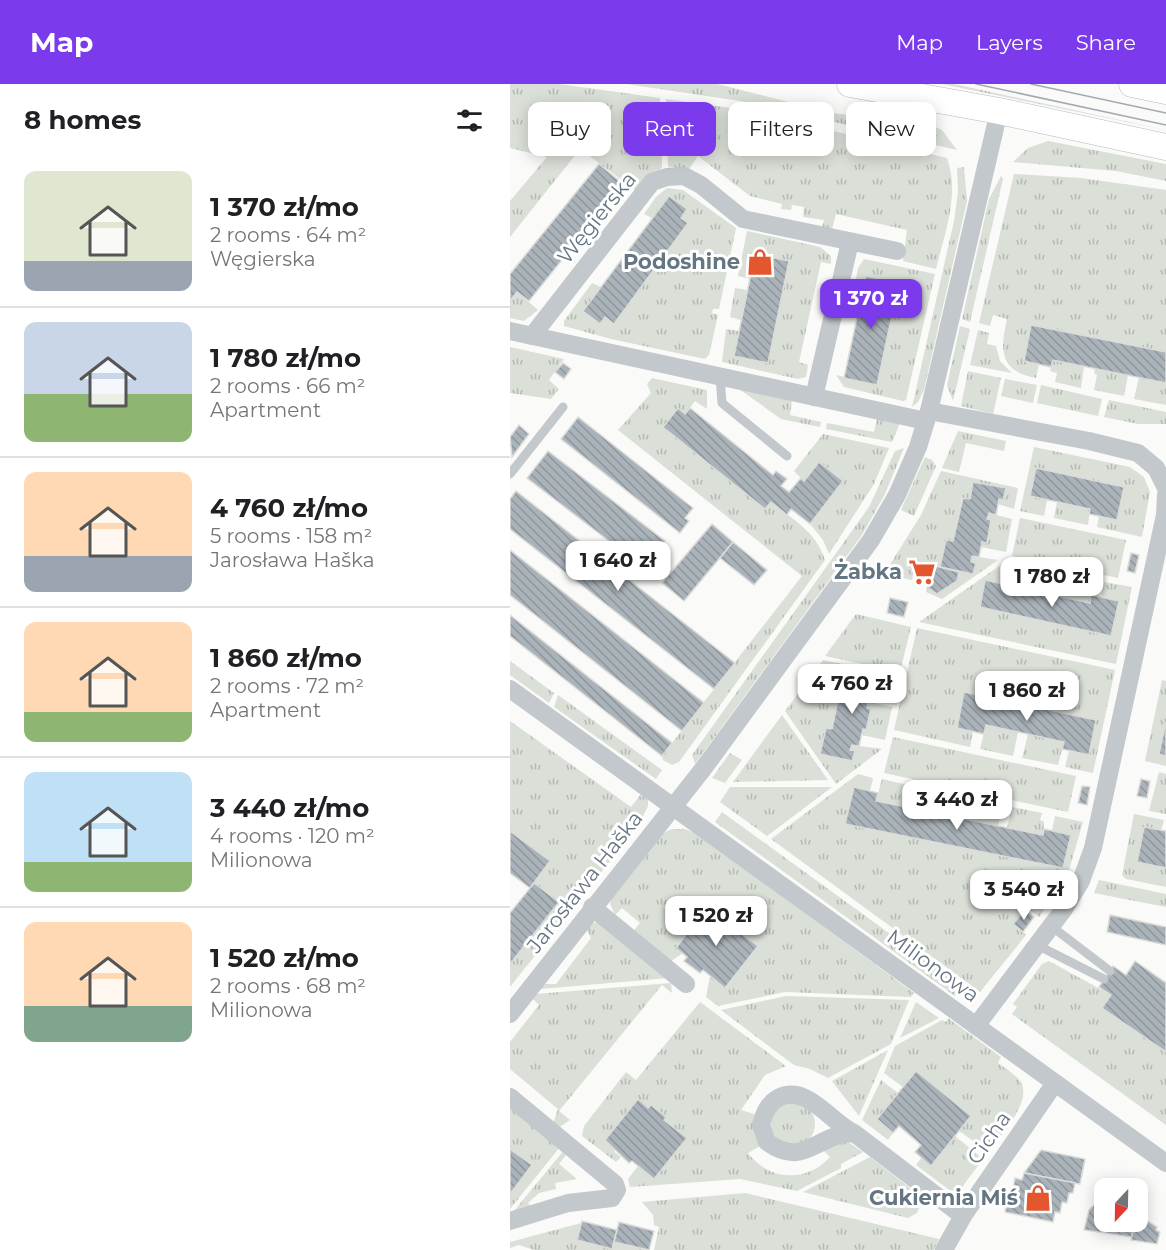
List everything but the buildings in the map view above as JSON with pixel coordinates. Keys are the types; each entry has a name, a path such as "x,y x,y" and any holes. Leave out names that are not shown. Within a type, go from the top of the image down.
{"main road":[{"path":"850,84 999,111 1166,147"},
{"path":"1132,84 1166,91"}],"street":[{"name":"Jarosława Haška","path":"512,1008 704,769 871,540 897,495 918,447 927,416 999,111"},
{"name":"Węgierska","path":"532,336 652,182 667,177 684,176 701,185 743,219 897,251"},
{"path":"814,397 850,242"},
{"path":"510,331 814,397 1089,441 1138,453 1156,468 1166,488"},
{"path":"976,1026 1052,926 1081,882 1093,848 1165,515 1166,495"},
{"name":"Jarosława Haška","path":"510,689 674,806"},
{"name":"Milionowa","path":"674,806 1166,1163"},
{"path":"592,907 686,984"},
{"name":"Cicha","path":"944,1250 963,1216 1055,1083"},
{"path":"854,1133 826,1138 802,1152 789,1154 767,1142 761,1125 771,1102 782,1096 795,1094 811,1100 839,1126 854,1133 963,1216"},
{"path":"510,1097 615,1184 617,1190 612,1198 568,1203 510,1221"}],"lane":[{"path":"720,377 722,403 787,456"},
{"path":"510,474 563,407"},
{"path":"1052,926 1110,971"},
{"path":"1037,945 1104,979"}],"green space":[{"path":"510,84 559,84 660,98 660,102 623,102 623,156 662,156 662,168 643,181 635,190 589,156 611,156 611,102 528,102 528,152 510,148"},
{"path":"626,84 717,84 788,102 747,102"},
{"path":"942,84 954,84 1166,130"},
{"path":"666,99 688,102 666,102"},
{"path":"716,106 728,108 728,156 834,156 834,131 846,134 846,156 936,155 947,158 951,171 950,213 936,269 903,261 907,230 836,214 832,229 822,227 824,220 803,217 804,207 792,205 791,210 781,209 782,204 750,196 698,156 716,156"},
{"path":"834,113 846,115 846,125 834,122"},
{"path":"936,127 942,130 957,150 936,145"},
{"path":"1048,141 1166,164 1166,181 1116,171 1013,162 1028,148"},
{"path":"543,156 574,156 510,237 510,201 547,157"},
{"path":"668,156 698,156 689,169 668,167"},
{"path":"964,167 967,201 924,390 918,402 912,407 954,221 958,192 957,168"},
{"path":"1014,174 1081,178 1166,190 1166,352 1031,325 1024,361 1039,364 1036,378 1024,375 1009,364 1003,349 1007,319 993,315 990,326 979,323"},
{"path":"1001,176 1003,179 970,322 962,319 989,199"},
{"path":"667,188 683,190 736,228 719,309 713,309 712,313 718,315 709,355 705,359 611,339 564,326 564,321 592,283 601,287 583,312 600,324 605,317 614,323 688,223 681,218 687,209 669,196 652,218 644,214 656,197"},
{"path":"747,231 820,247 831,256 831,264 821,262 799,362 808,365 806,377 798,379 722,362 726,329 739,331 734,356 768,363 755,254 750,279 738,276"},
{"path":"864,259 935,274 906,400 903,401 844,387 836,375 877,385 899,283 866,276 860,301 852,299 858,268"},
{"path":"735,288 748,290 741,320 730,317"},
{"path":"517,292 538,310 524,321 510,318 510,301"},
{"path":"960,326 970,329 953,401 947,385"},
{"path":"978,330 989,333 987,344 996,346 1000,361 1012,373 970,365"},
{"path":"510,347 564,359 549,380 559,389 551,399 510,393"},
{"path":"1053,360 1084,366 1081,388 1055,382 1057,373 1050,371"},
{"path":"1095,368 1128,375 1124,396 1094,390 1097,375 1094,373"},
{"path":"968,371 1001,378 993,414 961,406"},
{"path":"1139,377 1166,383 1166,405 1134,399"},
{"path":"652,378 707,390 707,409 695,401 685,414 677,409 663,427 765,509 771,502 795,521 816,541 825,560 679,762 672,765 663,760 662,756 802,576 618,430 651,393 647,384"},
{"path":"1005,379 1037,385 1033,403 1001,396"},
{"path":"1041,385 1102,399 1098,416 1037,403"},
{"path":"739,389 792,400 790,415 821,422 820,427 781,419"},
{"path":"1109,400 1166,412 1166,424 1138,424 1104,417"},
{"path":"877,418 900,423 892,442 826,429 827,423 874,432"},
{"path":"958,431 1006,441 1004,451 966,443 959,472 942,468"},
{"path":"823,434 889,448 874,484 829,554 823,540 810,524 843,481 819,462 804,481 794,471"},
{"path":"1034,447 1130,467 1144,477 1150,492 1142,537 1097,527 1099,516 1117,520 1124,488 1047,500 1044,516 1020,511"},
{"path":"904,448 885,494 862,535 695,764 692,755 869,507 895,451"},
{"path":"925,457 932,460 936,466 914,516 901,510"},
{"path":"941,471 1018,488 1014,509 998,504 999,499 1003,499 1005,488 974,482 970,499 962,498 953,541 946,540 941,567 916,562 912,580 884,574 921,515"},
{"path":"1057,502 1090,509 1088,525 1054,518"},
{"path":"989,513 1012,519 1006,552 981,547 982,542 987,542 991,521 987,519"},
{"path":"1020,518 1126,540 1118,578 1012,556"},
{"path":"972,556 998,560 942,599 926,592 927,587 937,594 957,581 959,571 973,574 975,563 971,562"},
{"path":"1005,562 1009,563 1004,584 985,580 980,607 1111,636 1118,601 1101,597 1104,582 1132,587 1116,664 919,622"},
{"path":"1018,565 1052,572 1047,594 1013,586"},
{"path":"1061,573 1095,580 1090,603 1057,595"},
{"path":"856,614 911,627 900,672 825,656"},
{"path":"917,628 1115,670 1093,773 1065,767 1069,751 1089,755 1096,720 965,692 957,728 973,731 970,747 894,730"},
{"path":"823,660 899,676 895,697 877,693 878,688 882,688 885,677 852,670 832,729 826,729 820,754 852,761 855,752 850,750 852,745 882,749 836,784 785,711"},
{"path":"510,661 554,693 549,703 510,675"},
{"path":"1162,680 1166,681 1166,722 1159,754 1166,756 1166,766 1145,761"},
{"path":"558,695 662,770 656,779 554,707"},
{"path":"868,702 892,707 885,740 862,735 863,729 866,730 871,710 867,708"},
{"path":"782,715 828,780 733,782"},
{"path":"510,721 631,807 641,794 648,800 648,806 638,826 510,987 510,964 558,902 534,883 550,861 510,831"},
{"path":"986,725 1018,732 1013,756 980,749"},
{"path":"1028,734 1064,742 1058,765 1022,758"},
{"path":"893,737 1076,776 1068,812 884,773"},
{"path":"730,753 742,760 725,783 712,778"},
{"path":"1159,772 1166,774 1166,814 1149,811"},
{"path":"858,774 873,778 870,791 854,787 846,824 1062,868 1071,835 1052,831 1055,816 1083,822 1067,877 1039,917 1026,907 1014,924 1026,935 980,992 771,839"},
{"path":"882,779 916,787 911,808 876,801"},
{"path":"730,787 832,787 767,836 720,802"},
{"path":"925,789 959,796 955,817 921,810"},
{"path":"968,798 1003,805 998,826 964,819"},
{"path":"1012,807 1042,813 1040,820 1044,822 1043,835 1007,828"},
{"path":"722,812 962,986 955,996 715,822"},
{"path":"1134,814 1164,820 1161,830 1144,827 1137,861 1166,868 1166,887 1126,879 1122,875"},
{"path":"672,829 685,829 697,834 914,993 911,997 785,992 718,1006 706,997 710,976 726,988 758,946 735,929 737,926 722,914 719,916 707,907 676,947 683,953 671,961 634,930 640,923 622,908 615,915 610,904 611,897 663,833"},
{"path":"1099,880 1166,894 1166,907 1094,893"},
{"path":"600,921 669,978 540,989 543,984 556,984 591,938 587,930 591,924"},
{"path":"1049,961 1111,995 1166,1052 1166,1125 1012,1014 1017,1007 1013,1004 1042,964"},
{"path":"671,983 672,993 662,985 559,1111 570,1120 558,1128 553,1124 558,1109 510,1069 510,1042 539,1005 532,998 536,994"},
{"path":"786,996 909,1000 891,1044 828,1078 810,1069 794,1065 721,1010"},
{"path":"700,1002 786,1066 765,1075 741,1110 757,1115 760,1146 748,1153 757,1162 777,1173 799,1175 821,1165 830,1157 822,1149 848,1142 863,1152 841,1164 841,1168 797,1191 740,1179 630,1187 628,1179 638,1166 655,1178 686,1139 664,1120 666,1116 651,1105 648,1108 638,1100 614,1152 621,1157 616,1162 582,1136 584,1126 626,1072 636,1080"},
{"path":"916,1002 939,1018 900,1038"},
{"path":"948,1018 1001,1057 998,1063 1018,1078 1023,1089 1023,1098 1014,1118 989,1152 959,1131 971,1116 916,1071 903,1087 884,1073 895,1046 942,1020 946,1022"},
{"path":"888,1050 859,1116 832,1081"},
{"path":"881,1080 898,1093 877,1119 893,1133 888,1140 862,1120"},
{"path":"793,1102 802,1103 809,1108 814,1115 814,1133 809,1140 802,1145 793,1146 784,1145 777,1140 772,1133 771,1124 772,1115 777,1108 784,1103"},
{"path":"510,1103 560,1147 510,1209 510,1194 532,1166 510,1149"},
{"path":"955,1136 983,1159 959,1191 952,1192 916,1165 922,1157 932,1165"},
{"path":"565,1149 568,1152 559,1164 577,1179 555,1183 556,1189 539,1193 528,1203 530,1206 514,1211"},
{"path":"870,1157 923,1198 917,1213 908,1218 803,1192"},
{"path":"745,1193 939,1239 934,1250 654,1250 659,1227 654,1225 653,1215 642,1202"},
{"path":"581,1223 577,1240 612,1249 614,1242 647,1250 534,1250 519,1245 510,1248 510,1242"}],"tram line":[{"path":"976,84 1166,125"},
{"path":"1031,84 1166,113"}],"place":[{"name":"Podoshine","path":"760,262"},
{"name":"Żabka","path":"922,572"},
{"name":"Cukiernia Miś","path":"1038,1198"}]}
